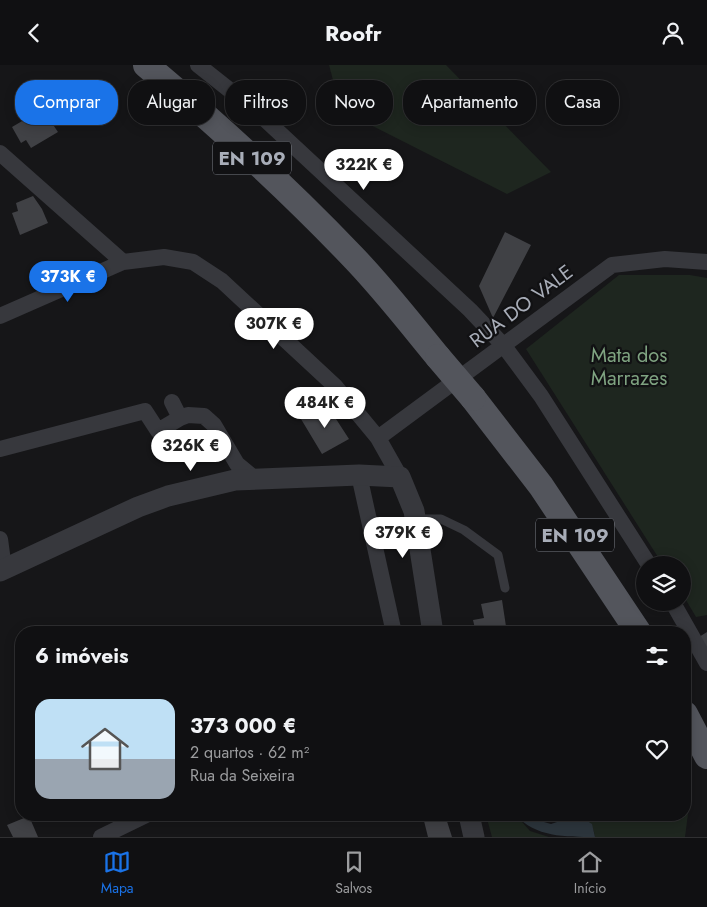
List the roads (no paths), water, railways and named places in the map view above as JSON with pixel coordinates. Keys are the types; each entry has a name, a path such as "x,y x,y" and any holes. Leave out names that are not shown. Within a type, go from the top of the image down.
{"main road":[{"name":"EN 109","path":"146,65 221,128 353,257 473,398 541,485 634,626"},
{"path":"691,725 707,756"}],"street":[{"path":"198,65 256,111 470,310 504,346 540,396 643,556"},
{"path":"0,153 123,262"},
{"path":"0,316 123,262 174,258 192,262 214,275 324,375 346,397 378,439 408,494 415,519 432,626"},
{"name":"RUA DO VALE","path":"378,439 612,265 665,259 707,262"},
{"path":"172,402 180,418"},
{"path":"0,449 145,411 158,431 188,415 204,416 214,425 237,464 254,478"},
{"path":"0,539 2,570 138,507 168,496 235,480 359,475 400,477"},
{"path":"359,475 392,626"},
{"path":"678,611 686,626"},
{"path":"691,635 707,663"},
{"path":"101,837 134,821"},
{"path":"470,821 474,837"}],"lane":[{"path":"415,519 441,519 464,530 498,555 505,588"}],"park label":[{"name":"Mata dos Marrazes","path":"629,366"}]}
